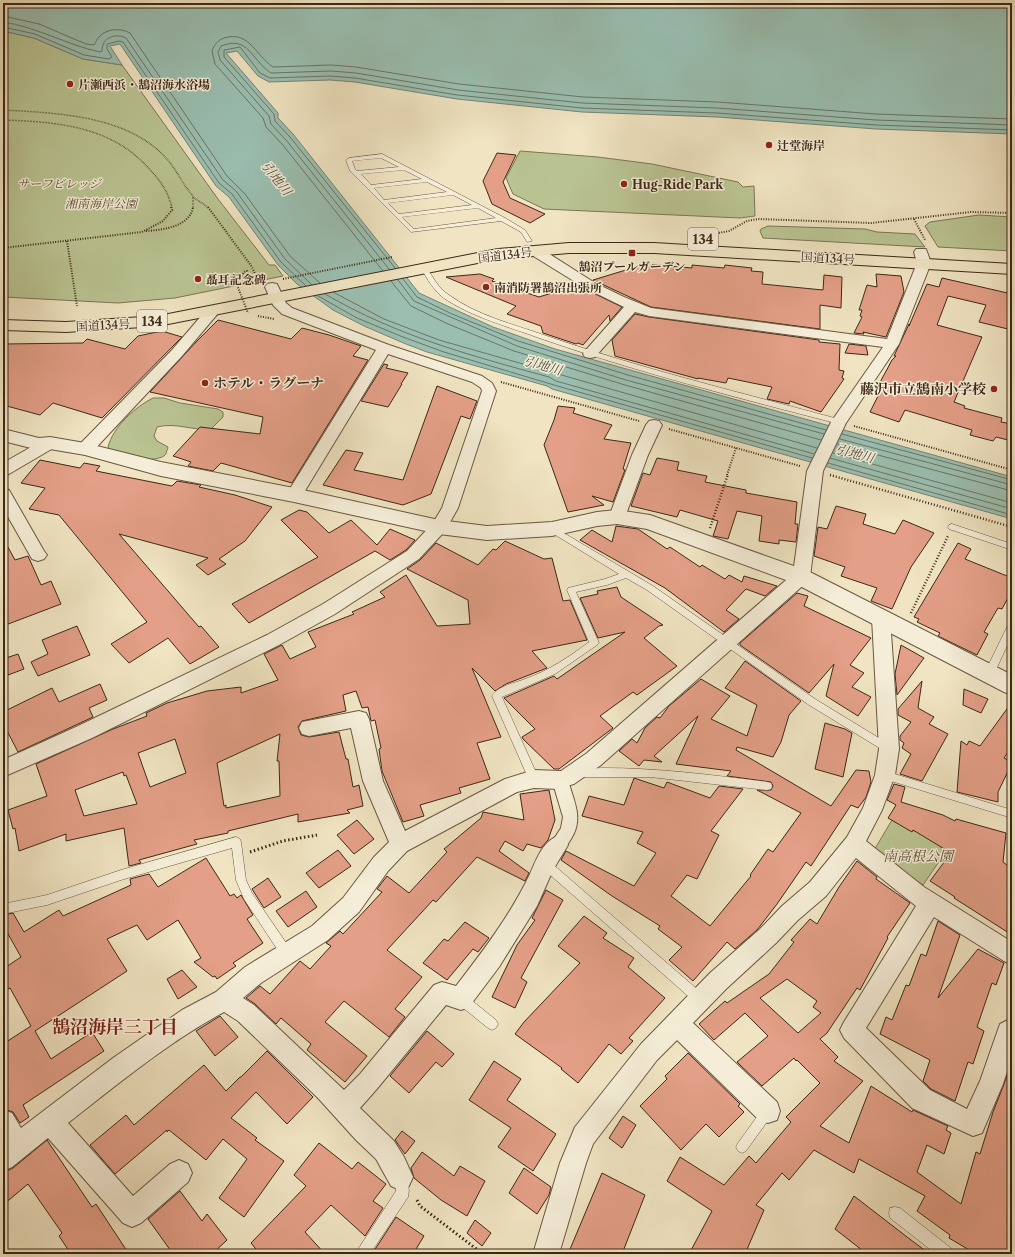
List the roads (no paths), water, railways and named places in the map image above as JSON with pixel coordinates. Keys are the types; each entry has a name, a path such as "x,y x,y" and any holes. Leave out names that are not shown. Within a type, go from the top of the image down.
{"highway":[{"name":"国道134号","path":"398,264 424,268 532,246"},
{"name":"国道134号","path":"3,312 70,314 128,311 184,304 280,287 398,264 448,251 532,246 1012,258"},
{"name":"国道134号","path":"926,256 1012,269"},
{"name":"国道134号","path":"3,325 66,327 114,325 158,320 213,311 280,287"}],"street":[{"path":"532,246 573,276 615,299 649,312 892,344"},
{"path":"3,1122 11,1153 122,1066 190,1018 224,1000 253,975 320,933 351,905 381,864 400,844 512,785 534,779 567,777 594,759 727,641 802,577 817,468 838,424 892,344 926,256"},
{"path":"3,769 85,732 272,640 329,609 413,555 439,527 450,508 489,391 487,386 477,379 384,348 296,316 283,308 280,287"},
{"path":"590,354 632,306"},
{"path":"85,449 177,353 213,311"},
{"path":"294,495 384,348"},
{"path":"617,517 640,455 654,425"},
{"path":"3,435 39,444 50,443 85,449 161,469 294,495 439,527 487,533 552,529 597,519 617,517 650,522 802,577 1012,686"},
{"path":"3,470 50,443"},
{"path":"3,494 38,556"},
{"path":"546,1254 573,1163 584,1136 649,1052 678,1024 700,999 768,936 790,912 818,889 854,844 872,810 885,775 889,749 881,618"},
{"path":"309,728 359,719 373,781 400,844"},
{"path":"344,1107 368,1082 442,993 461,999 491,958 528,899 545,864 568,830 571,817 567,777"},
{"path":"854,844 916,894 1012,954"},
{"path":"930,903 852,1030 920,1099 973,1124 991,1084 1011,1028"},
{"path":"224,1000 246,1013 327,1089 385,1150 400,1177"},
{"path":"678,1024 768,1111"},
{"path":"50,1122 132,1214 179,1173"}],"lane":[{"path":"503,220 473,222 413,231 352,170 349,160 382,156 479,206 523,231 532,246"},
{"path":"356,173 405,168"},
{"path":"369,187 427,180"},
{"path":"383,202 454,193"},
{"path":"398,216 479,206"},
{"path":"424,268 439,291 460,304 481,314 590,354 838,424"},
{"path":"952,527 1012,547"},
{"path":"552,529 627,574 727,641 812,702 889,749"},
{"path":"534,779 497,696 503,692 537,679 560,667 594,643 571,590 607,582 627,574"},
{"path":"989,674 1012,624"},
{"path":"567,777 638,772 684,775 767,786"},
{"path":"885,775 1012,814"},
{"path":"3,909 47,900 121,875 236,842 239,855 241,880 248,896 287,954"},
{"path":"545,864 700,999"},
{"path":"461,999 492,1024"},
{"path":"742,1147 768,1111"},
{"path":"362,1254 403,1192 400,1177"},
{"path":"895,1213 947,1254"}],"water":[{"name":"引地川","path":"3,3 1012,3 1012,134 876,129 717,117 582,112 457,99 355,82 330,80 269,82 258,76 237,51 226,53 278,113 278,118 293,134 419,293 493,327 555,349 1012,477 1012,519 552,389 547,386 427,352 364,326 333,310 297,284 278,265 229,197 216,186 120,44 110,46 122,65 83,59 34,38 3,31"}],"place":[{"name":"片瀬西浜・鵠沼海水浴場","path":"70,84"},
{"name":"辻堂海岸","path":"769,145"},
{"name":"Hug-Ride Park","path":"624,184"},
{"name":"鵠沼プールガーデン","path":"632,253"},
{"name":"聶耳記念碑","path":"198,279"},
{"name":"南消防署鵠沼出張所","path":"486,287"},
{"name":"ホテル・ラグーナ","path":"205,383"},
{"name":"藤沢市立鵠南小学校","path":"994,389"}],"district":[{"name":"鵠沼海岸三丁目","path":"115,1027"}],"park label":[{"name":"サーフビレッジ","path":"59,183"},
{"name":"湘南海岸公園","path":"101,203"},
{"name":"南高根公園","path":"918,856"}]}
